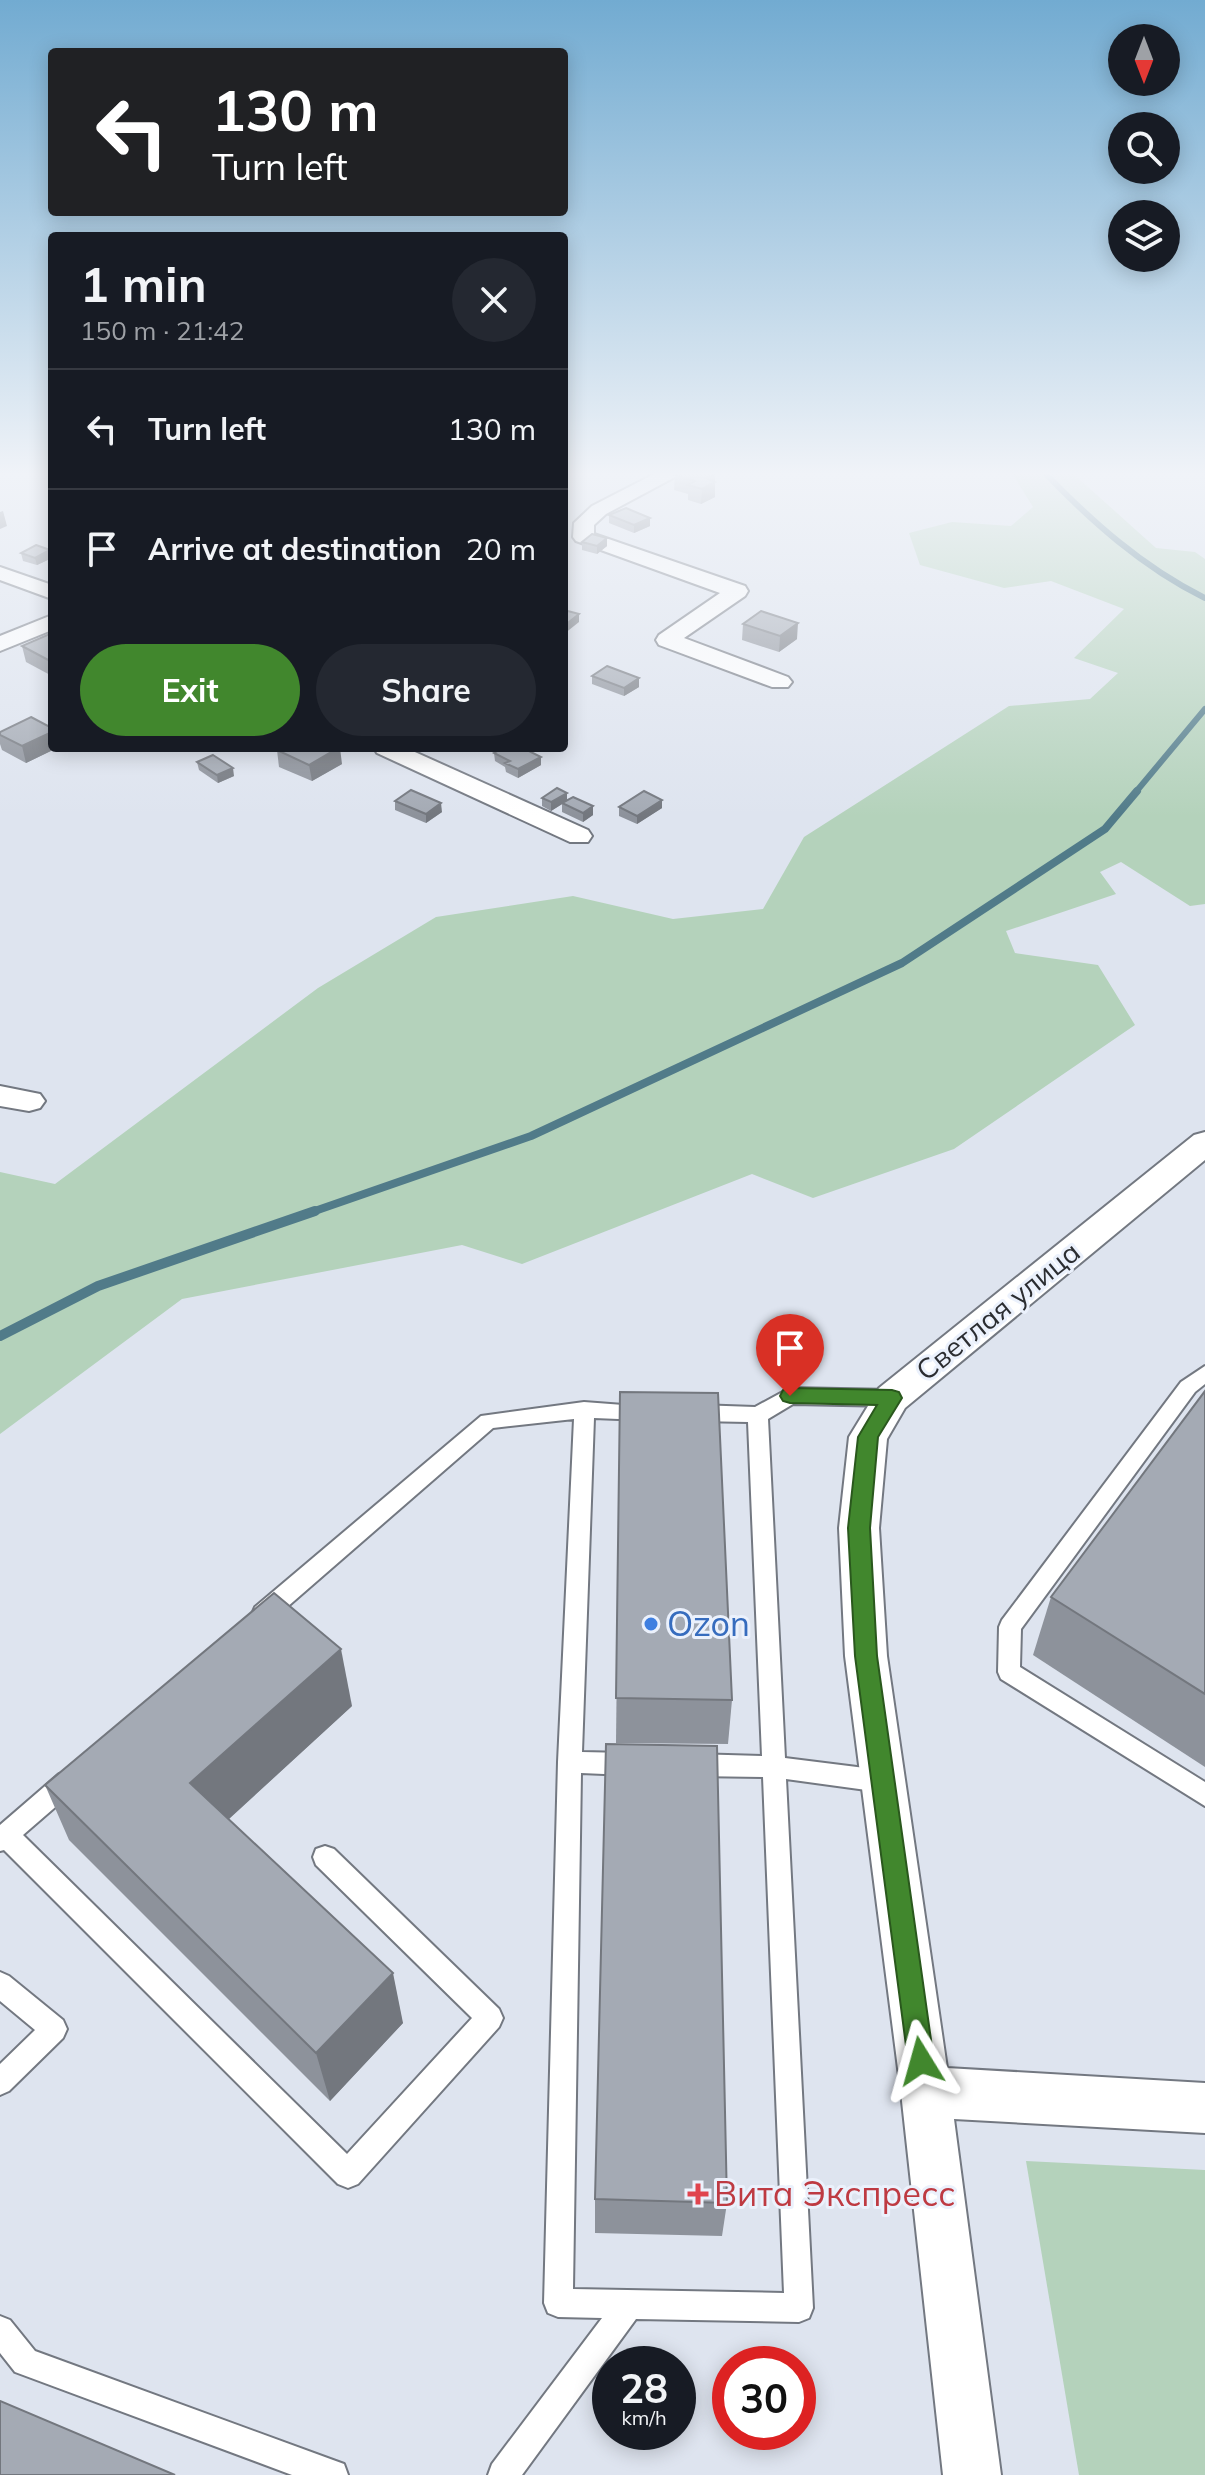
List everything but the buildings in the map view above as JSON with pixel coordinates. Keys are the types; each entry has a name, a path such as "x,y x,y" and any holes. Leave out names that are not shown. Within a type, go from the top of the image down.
{"street":[{"path":"721,586 737,591 667,640 780,682"},
{"path":"0,644 48,624"},
{"path":"395,752 579,836"},
{"name":"Светлая улица","path":"972,2475 926,2092 866,1656 859,1528 868,1437 892,1398 1205,1143"},
{"path":"926,2092 1205,2108"}],"lane":[{"path":"1205,1373 1188,1387 1010,1627 1009,1672 1205,1795"},
{"path":"247,1628 488,1421 584,1410 758,1415 790,1396 892,1398"},
{"path":"584,1410 570,1762 558,2303 799,2308 758,1415"},
{"path":"570,1762 773,1767 881,1781"},
{"path":"78,1773 3,1837 348,2174 490,2018 325,1857"},
{"path":"0,1985 54,2029 0,2082"},
{"path":"503,2475 629,2305"},
{"path":"0,2330 25,2362 333,2475"}],"green space":[{"path":"1063,586 1205,586 1205,904 1190,906 1121,862 1100,872 1116,894 1006,931 1015,953 1098,965 1135,1025 954,1149 813,1198 752,1174 522,1264 462,1245 182,1299 0,1434 0,1172 55,1184 318,988 436,917 573,896 673,919 763,909 804,837 1009,706 1090,699 1118,673 1074,658 1124,609"},
{"path":"1026,2161 1205,2170 1205,2475 1079,2475"}],"waterway":[{"path":"1181,586 1205,598"},
{"path":"1135,793 1205,709"},
{"path":"309,1213 531,1136 902,963 1105,829 1137,791"},
{"path":"0,1336 98,1286 315,1211"}],"place":[{"name":"Ozon","path":"651,1624"},
{"name":"Вита Экспресс","path":"698,2194"}],"route":[{"path":"790,1396 892,1398 868,1437 859,1528 866,1656 921,2061"}]}
